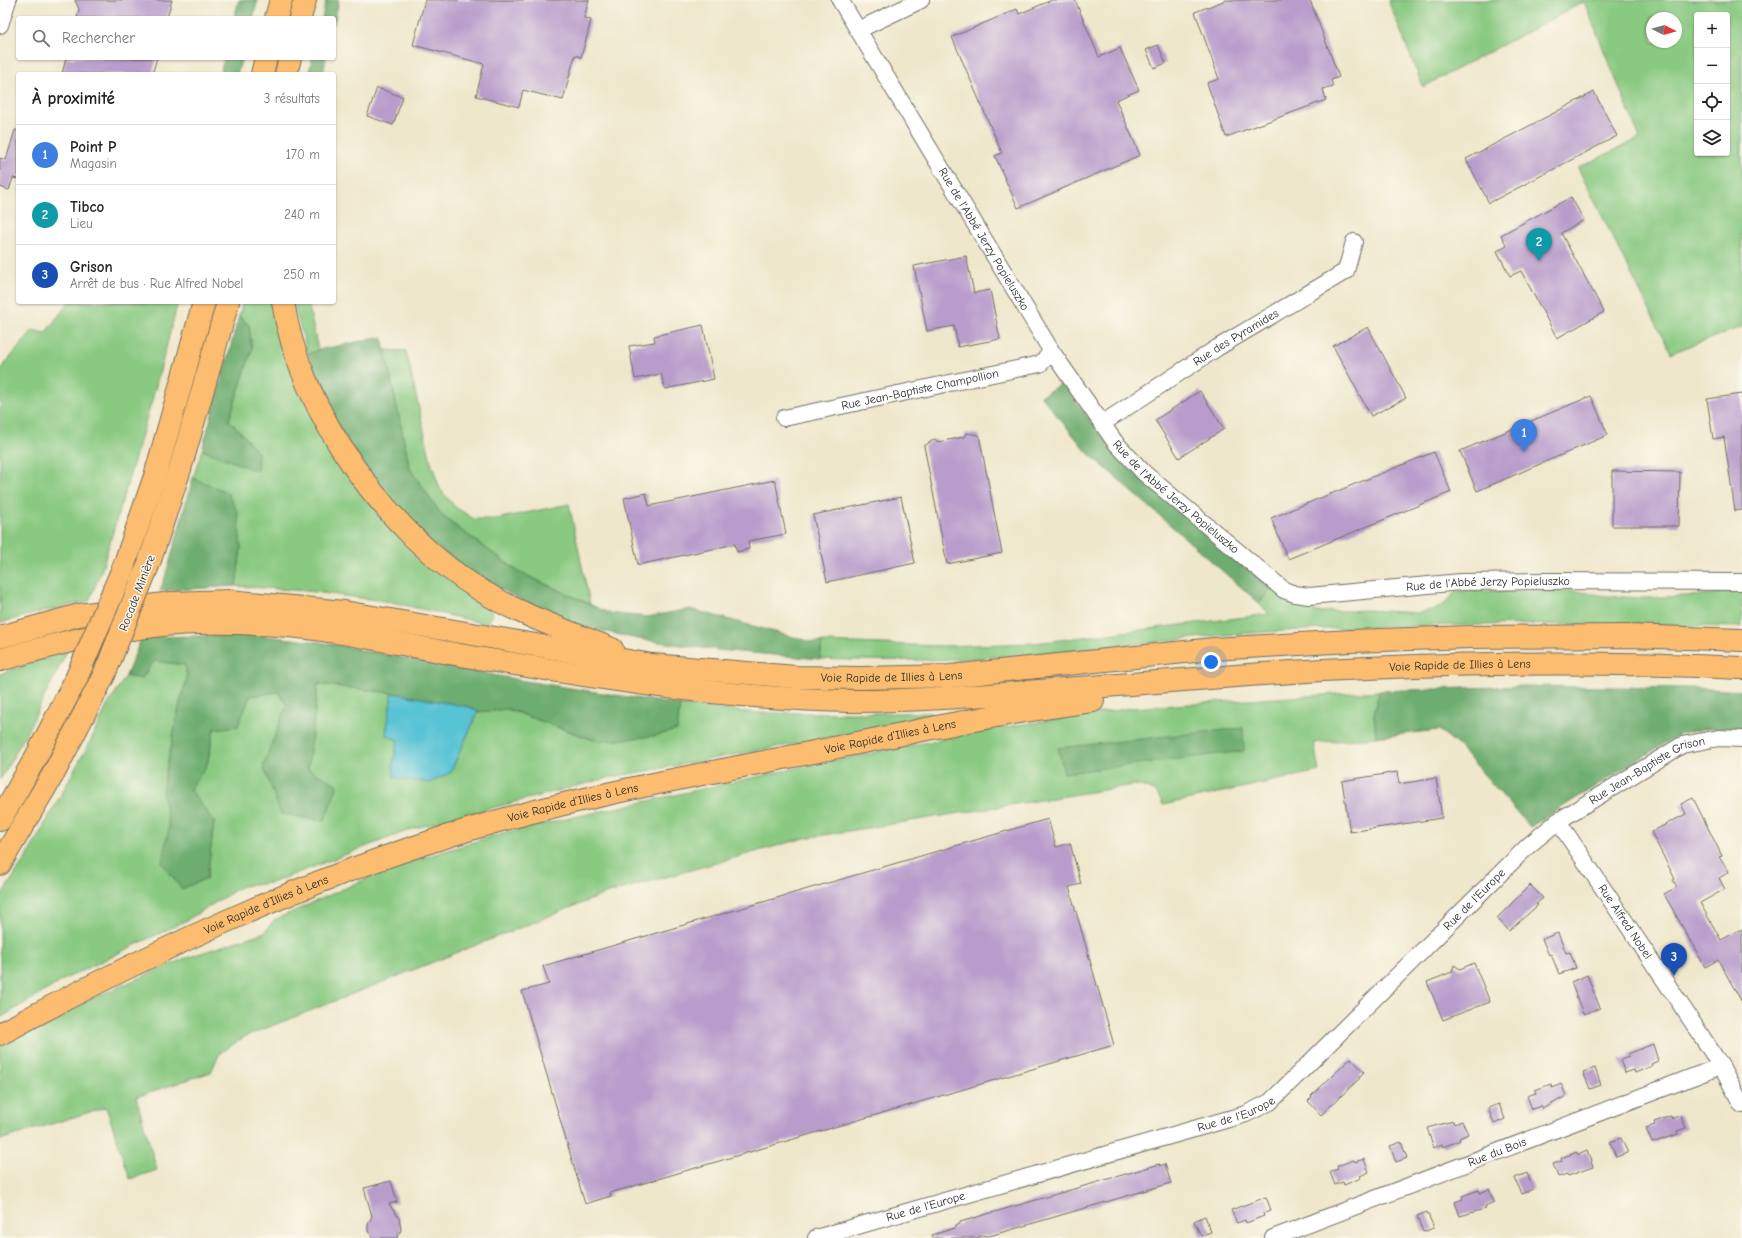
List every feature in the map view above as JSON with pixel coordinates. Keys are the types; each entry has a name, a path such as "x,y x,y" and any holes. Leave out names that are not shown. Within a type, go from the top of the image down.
{"highway":[{"path":"277,16 281,0"},
{"path":"301,16 305,0"},
{"path":"308,16 309,0"},
{"path":"262,72 266,60"},
{"path":"286,72 290,60"},
{"path":"298,72 301,60"},
{"name":"Rocade Minière","path":"0,820 36,757 76,679 124,566 155,476 203,304"},
{"name":"Rocade Minière","path":"0,864 55,771 104,675 149,563 180,469 227,304"},
{"path":"284,304 300,365 338,441 370,488 408,534 448,567 488,595 516,610 652,665"},
{"path":"1,637 79,615 172,603 229,601 344,612 652,665"},
{"name":"Voie Rapide de Illies à Lens","path":"0,660 53,645 147,626 212,623 259,624 321,629 614,680 748,695 852,701 940,699 1302,671 1471,664 1588,664 1742,668"},
{"name":"Voie Rapide de Illies à Lens","path":"652,665 796,677 861,678 950,676 1214,649 1292,644 1470,637 1628,636 1742,640"},
{"name":"Voie Rapide d’Illies à Lens","path":"0,1034 176,944 283,897 388,857 500,820 659,783 896,735 1062,705 1142,695 1179,680"}],"street":[{"path":"0,25 8,0"},
{"name":"Rue de l'Abbé Jerzy Popieluszko","path":"840,0 1052,352 1115,442 1144,473 1284,590 1295,594 1309,596 1461,582 1742,582"},
{"path":"858,30 921,0"},
{"name":"Rue des Pyramides","path":"1103,423 1217,348 1346,271 1354,242"},
{"name":"Rue Jean-Baptiste Champollion","path":"784,418 1040,364 1052,352"},
{"name":"Rue Jean-Baptiste Grison","path":"1558,821 1682,745 1719,738 1742,739"},
{"name":"Rue Alfred Nobel","path":"1558,821 1721,1066 1742,1105"},
{"name":"Rue de l'Europe","path":"816,1238 1238,1116 1270,1102 1528,846 1558,821"},
{"name":"Rue du Bois","path":"1273,1238 1721,1066"}],"green space":[{"path":"239,0 258,0 254,16 235,16"},
{"path":"326,0 339,0 336,16 322,16"},
{"path":"1388,0 1742,0 1742,327 1671,353 1578,168 1640,138 1584,2 1423,87"},
{"path":"224,60 241,60 238,72 220,72"},
{"path":"312,60 326,60 323,72 309,72"},
{"path":"67,304 177,304 153,397 102,569 89,601 0,623 0,370 33,330 45,333"},
{"path":"242,304 277,304 289,356 490,604 492,616 487,624 391,602 307,591 236,586 241,548 193,478 202,450 257,470 246,438 229,420 252,349 249,326 239,316"},
{"path":"294,304 308,304 318,350 308,354"},
{"path":"239,316 249,325 252,349 229,420 258,453 257,471 202,450"},
{"path":"382,337 410,469 443,517 519,572 609,613 647,617 690,609 812,642 822,642 820,659 717,650 638,639 584,627 523,601 470,573 412,525 370,477 330,411 308,354 318,350"},
{"path":"385,350 406,351 431,462 440,489 455,507 474,519 496,519 569,504 590,604 519,572 443,517 410,469"},
{"path":"1062,383 1109,445 1272,589 1259,603 1087,452 1041,396"},
{"path":"193,478 227,492 238,513 241,548 236,586 160,591 169,563"},
{"path":"1272,589 1286,599 1317,612 1366,610 1419,613 1435,609 1445,604 1456,591 1577,591 1605,596 1643,598 1709,595 1732,591 1742,591 1742,627 1563,624 1443,625 1324,629 1234,634 1002,657 898,660 820,659 822,642 942,646 1035,643 1269,614 1259,603"},
{"path":"255,635 320,642 525,681 680,705 677,730 655,736 599,742 508,709 478,712 470,707 392,693 318,684 308,769 338,785 324,821 281,814 263,766 287,705 278,692 250,696 238,726 214,729 207,765 190,789 214,822 207,878 182,889 162,863 169,827 162,790 180,703 187,678 185,665 154,661 141,679 126,676 142,637"},
{"path":"67,651 27,732 0,780 0,674"},
{"path":"154,661 185,665 187,678 180,703 162,790 169,827 162,863 207,878 214,822 190,789 207,765 214,729 238,726 250,696 278,692 287,705 263,766 324,821 337,785 308,769 318,684 392,693 386,735 398,740 393,765 450,773 478,712 507,709 599,742 677,730 680,705 756,713 930,713 930,716 920,721 607,778 412,829 271,883 242,886 187,920 65,979 0,1018 0,897 26,858 91,740 107,706 126,676 141,679"},
{"path":"1523,686 1694,688 1742,691 1742,728 1703,729 1678,735 1530,827 1458,745 1439,730 1376,737 1374,714 1379,691"},
{"path":"1379,691 1374,714 1376,737 1314,743 1319,771 1163,805 1156,793 1152,790 1134,785 805,838 605,894 244,1037 220,1053 211,1072 136,1097 157,1170 130,1179 106,1107 0,1140 0,1047 75,1006 183,959 265,932 274,920 388,869 502,833 806,766 1004,727 1132,708"},
{"path":"1243,728 1244,751 1064,773 1058,748"}],"water":[{"path":"392,693 470,707 478,712 450,773 429,783 394,777 393,765 398,740 386,735"}],"building":[{"path":"75,0 172,0 168,16 77,16 79,9"},
{"path":"425,0 589,0 584,18 591,20 588,32 581,57 575,55 563,100 523,90 519,107 476,96 484,64 413,45"},
{"path":"1052,0 1075,0 1099,57 1120,48 1139,90 1116,100 1140,155 1018,208 995,156 1002,153 952,37 1017,9 1019,14"},
{"path":"1226,0 1310,0 1339,77 1331,80 1333,86 1323,89 1326,100 1226,137 1207,83 1219,79 1195,12"},
{"path":"1158,45 1166,63 1154,68 1146,50"},
{"path":"66,60 156,60 153,72 62,72"},
{"path":"377,88 403,97 393,125 367,116"},
{"path":"1594,92 1617,136 1489,203 1466,159"},
{"path":"16,130 16,179 13,178 9,190 0,187 0,158 6,160"},
{"path":"1571,197 1584,220 1561,233 1604,312 1557,338 1521,271 1510,276 1497,251 1507,246 1501,235"},
{"path":"966,256 974,293 990,290 1000,339 958,347 954,326 927,331 914,266"},
{"path":"703,325 714,379 665,389 661,374 635,379 629,346 655,342 654,336"},
{"path":"1368,327 1406,398 1371,416 1333,346"},
{"path":"1200,391 1224,429 1179,458 1155,420"},
{"path":"1742,394 1742,510 1735,511 1724,437 1713,439 1707,399"},
{"path":"1591,396 1608,435 1477,491 1460,451"},
{"path":"966,433 979,435 1002,553 947,564 924,446 935,439 938,442 964,437"},
{"path":"1434,452 1451,492 1288,559 1271,518"},
{"path":"1612,471 1680,472 1679,526 1612,526"},
{"path":"775,480 786,534 748,541 749,549 737,552 735,544 638,565 624,498 646,493 649,506"},
{"path":"901,497 915,563 827,582 813,515"},
{"path":"1397,772 1399,784 1436,778 1442,818 1350,832 1342,781"},
{"path":"1693,798 1722,856 1719,857 1729,872 1719,878 1725,889 1700,903 1721,940 1742,929 1742,1002 1718,960 1705,967 1664,894 1677,887 1673,880 1675,879 1651,832 1686,814 1681,804"},
{"path":"1048,819 1056,847 1070,843 1081,884 1069,887 1114,1045 610,1193 611,1196 585,1204 522,991 549,984 543,966"},
{"path":"1530,885 1543,898 1536,904 1538,905 1509,931 1497,918"},
{"path":"1558,933 1566,953 1570,952 1576,968 1559,974 1551,954 1549,955 1542,939"},
{"path":"1474,963 1490,1002 1443,1020 1427,982 1452,972 1454,965 1460,969"},
{"path":"1587,975 1600,1008 1583,1014 1571,982"},
{"path":"1653,1044 1658,1061 1651,1064 1652,1066 1635,1073 1634,1070 1625,1073 1620,1060 1629,1057 1628,1054"},
{"path":"1351,1058 1364,1072 1359,1077 1360,1078 1321,1115 1308,1101 1312,1097 1311,1096"},
{"path":"1595,1068 1601,1085 1590,1089 1583,1072"},
{"path":"1561,1083 1566,1096 1542,1109 1541,1106 1532,1109 1527,1096 1536,1093 1535,1090 1551,1084 1552,1087"},
{"path":"1499,1104 1505,1119 1494,1124 1488,1108"},
{"path":"1680,1115 1686,1128 1677,1131 1678,1134 1652,1143 1646,1128 1655,1125 1654,1122 1671,1116 1672,1119"},
{"path":"1453,1121 1454,1124 1462,1121 1468,1134 1459,1138 1460,1140 1443,1147 1442,1144 1434,1148 1427,1128"},
{"path":"1621,1138 1628,1153 1616,1157 1610,1142"},
{"path":"1401,1142 1407,1158 1396,1162 1390,1146"},
{"path":"1587,1151 1593,1167 1568,1176 1567,1174 1558,1177 1553,1164 1562,1161 1561,1158 1577,1152 1578,1155"},
{"path":"1364,1159 1369,1172 1360,1176 1361,1178 1344,1185 1343,1182 1335,1185 1330,1172 1338,1169 1337,1166 1354,1160 1355,1162"},
{"path":"1160,1164 1160,1166 1165,1164 1171,1183 986,1237 985,1235 976,1238 933,1238 932,1235 955,1228 955,1226 960,1224 960,1222"},
{"path":"1527,1173 1533,1189 1521,1194 1515,1178"},
{"path":"391,1181 397,1202 389,1204 399,1218 401,1230 397,1238 373,1238 368,1231 368,1225 372,1216 364,1188"},
{"path":"1489,1189 1494,1202 1485,1206 1486,1208 1460,1216 1455,1202 1463,1199 1462,1196 1479,1190 1480,1193"},
{"path":"1266,1197 1271,1210 1263,1213 1264,1216 1246,1223 1245,1220 1237,1223 1231,1210"},
{"path":"1427,1212 1434,1228 1423,1232 1417,1216"},
{"path":"1205,1216 1211,1232 1201,1236 1194,1221"}],"place":[{"name":"Tibco","path":"1539,261"},
{"name":"Point P","path":"1524,452"},
{"name":"Grison","path":"1674,976"}]}
